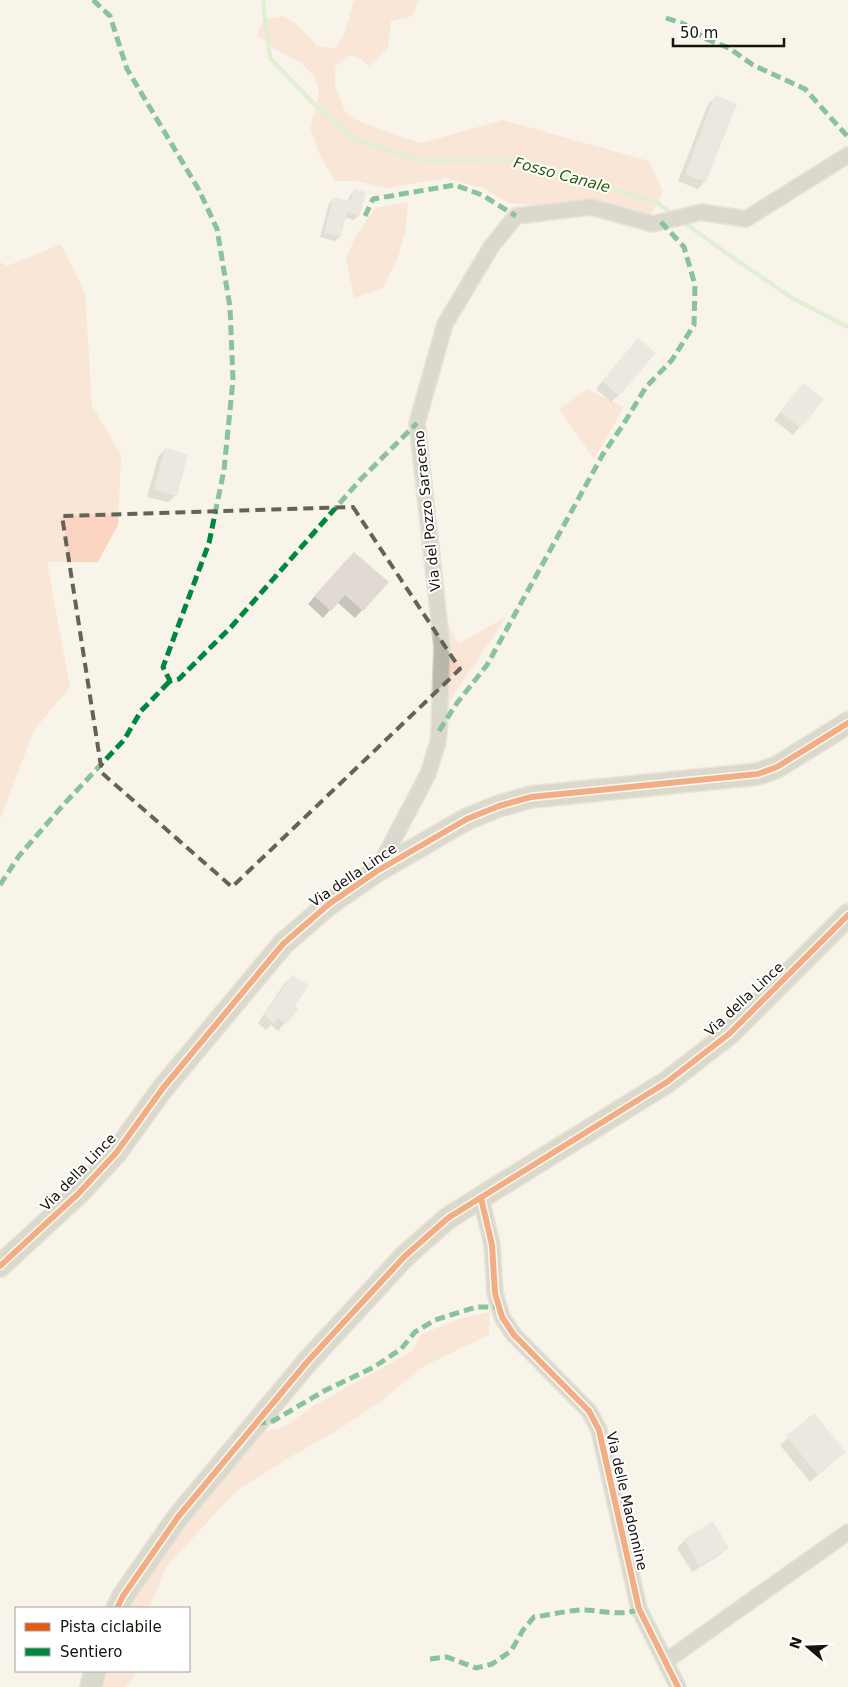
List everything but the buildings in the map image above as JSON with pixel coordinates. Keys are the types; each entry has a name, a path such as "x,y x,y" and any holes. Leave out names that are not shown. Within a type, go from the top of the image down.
{"street":[{"name":"Via del Pozzo Saraceno","path":"377,871 428,774 439,736 442,647 416,422 445,324 491,247 516,216 591,207 653,224 702,212 746,219 848,156"},
{"name":"Via della Lince","path":"0,1266 78,1194 116,1153 163,1088 283,944 329,904 377,871 467,819 499,806 531,797 758,774 777,767 848,723"},
{"name":"Via della Lince","path":"118,1607 123,1596 178,1517 308,1361 404,1256 448,1218 667,1082 721,1040 848,915"},
{"name":"Via delle Madonnine","path":"481,1198 492,1245 495,1293 502,1316 514,1335 589,1411 598,1430 639,1609 678,1687"},
{"path":"666,1661 848,1532"},
{"path":"91,1687 95,1672"}],"highlighted area":[{"path":"353,507 460,669 232,887 102,773 62,516"}],"shaded area":[{"path":"354,0 419,0 412,16 391,21 388,48 369,66 358,57 349,55 335,67 335,86 345,111 354,119 400,137 422,143 503,120 649,161 663,192 650,217 509,203 486,189 446,178 387,188 356,181 335,181 320,156 310,127 319,95 313,75 300,62 276,50 257,35 263,20 283,16 297,24 317,46 336,48 344,36"},
{"path":"408,202 405,232 398,258 383,288 354,298 346,259 355,237 375,208"},
{"path":"61,244 85,293 92,405 121,455 118,525 98,562 47,562 70,687 34,730 0,819 0,262 7,266"},
{"path":"587,389 624,407 594,459 559,409"},
{"path":"507,616 447,705 447,623 458,644"},
{"path":"490,1312 489,1335 424,1366 380,1402 335,1432 287,1459 235,1492 167,1566 149,1607 126,1607 165,1544 256,1433 284,1427 315,1405 412,1351 420,1335 458,1319"},
{"path":"102,1672 136,1672 126,1687 99,1687"}],"waterway":[{"name":"Fosso Canale","path":"263,0 270,58 314,104 353,139 423,161 519,160 658,203 674,215"},
{"name":"Fosso Canale","path":"682,221 792,298 848,327"}],"marked path":[{"path":"93,0 110,16 127,69 199,190 217,229 230,307 233,380 224,470 209,543 163,667 170,681 179,679 232,626 361,479 417,423"},
{"path":"666,18 684,24 706,39 729,48 753,65 805,89 848,137"},
{"path":"365,216 373,199 455,185 482,195 516,216"},
{"path":"439,731 457,703 487,665 603,454 646,387 672,360 694,325 695,285 684,247 661,222"},
{"path":"0,885 19,856 64,804 124,740 141,711 170,681"},
{"path":"256,1424 273,1421 324,1391 374,1367 401,1349 415,1332 435,1320 476,1307 499,1307"},
{"path":"430,1659 447,1657 476,1668 492,1664 511,1651 523,1630 534,1617 581,1610 625,1613 639,1609"}],"cycle path":[{"path":"0,1266 78,1194 116,1153 163,1088 283,944 329,904 377,871 467,819 499,806 531,797 758,774 777,767 848,723"},
{"path":"118,1607 123,1596 178,1517 308,1361 405,1256 448,1218 667,1082 729,1034 848,915"},
{"path":"481,1198 492,1245 495,1293 502,1317 514,1335 589,1411 599,1430 639,1609 678,1687"}]}
